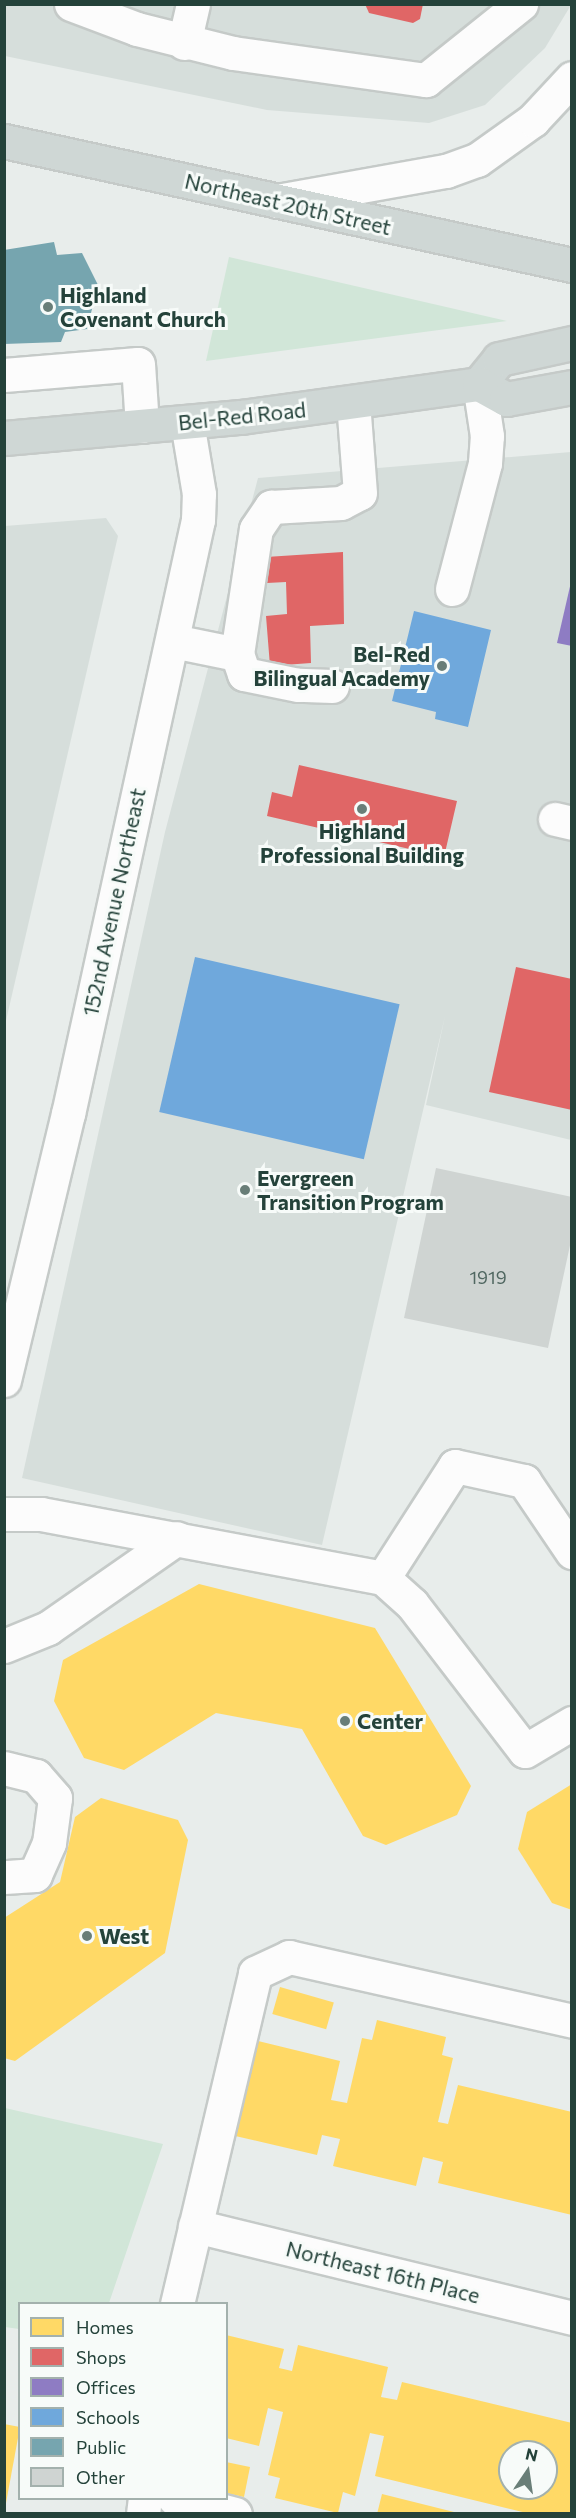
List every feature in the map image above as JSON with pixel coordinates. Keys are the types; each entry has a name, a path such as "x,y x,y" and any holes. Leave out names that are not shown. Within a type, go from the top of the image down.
{"main road":[{"name":"Northeast 20th Street","path":"4,141 572,266"},
{"path":"572,344 500,359 479,384 506,399 572,387"},
{"name":"Bel-Red Road","path":"4,438 187,422 353,403 479,384"}],"street":[{"path":"71,4 183,43 233,53 426,80 521,4"},
{"path":"183,43 193,4"},
{"path":"272,201 446,171 477,160 533,120 572,78"},
{"path":"4,375 138,364 142,426"},
{"path":"452,589 485,463 487,436 479,384"},
{"path":"332,686 298,684 244,674 237,654 256,528 271,507 341,503 360,493 353,403"},
{"name":"152nd Avenue Northeast","path":"4,1380 198,520 199,494 187,422"},
{"path":"172,641 237,654"},
{"path":"383,1578 455,1466 524,1481 572,1552"},
{"path":"4,1514 41,1514 383,1578 412,1604 525,1751 572,1723"},
{"path":"4,1646 48,1628 177,1538"},
{"path":"4,1768 36,1776 55,1798 49,1843 35,1875 4,1877"},
{"path":"177,2302 255,1973 289,1957 572,2021"},
{"name":"Northeast 16th Place","path":"195,2226 572,2318"},
{"path":"178,2500 235,2514"}],"shaded area":[{"path":"4,5 571,5 545,48 485,105 429,123 267,110 5,56"},
{"path":"571,452 571,1140 426,1105 445,1016 322,1545 22,1478 165,832 258,478"},
{"path":"106,518 118,536 5,1025 5,526"}],"green space":[{"path":"229,257 507,321 206,361"},
{"path":"5,2108 163,2144 109,2302 18,2302 18,2329 5,2327"}],"building: Homes":[{"name":"Center","path":"199,1584 375,1628 471,1786 457,1815 386,1845 363,1836 302,1729 216,1713 124,1770 84,1758 54,1701 63,1660"},
{"path":"572,1784 572,1910 552,1903 518,1849 527,1812"},
{"name":"West","path":"101,1798 178,1820 188,1840 165,1953 15,2061 4,2058 4,1918 60,1882 75,1817"},
{"path":"280,1987 334,2002 326,2029 272,2014"},
{"path":"377,2020 446,2037 442,2055 453,2058 438,2122 448,2124 458,2085 572,2112 572,2215 438,2183 443,2162 423,2157 416,2186 333,2166 340,2139 322,2135 317,2155 231,2135 254,2040 340,2061 331,2100 347,2103 362,2038 372,2040"},
{"path":"228,2335 284,2349 279,2368 292,2371 298,2345 388,2367 381,2397 397,2400 402,2382 572,2423 572,2514 531,2514 375,2476 384,2436 370,2433 355,2496 343,2492 338,2513 275,2498 280,2478 268,2475 283,2412 268,2408 259,2446 228,2438"},
{"path":"4,2424 18,2427 18,2438 6,2503 4,2503"},
{"path":"228,2462 250,2467 244,2497 228,2493"},
{"path":"382,2494 454,2512 454,2514 377,2514"}],"building: Shops":[{"path":"365,4 423,4 420,19 413,23 369,13"},
{"path":"343,552 344,624 310,626 311,663 270,666 266,616 287,614 286,582 267,583 266,557"},
{"name":"Highland Professional Building","path":"299,765 457,801 444,857 267,816 272,792 292,797"},
{"path":"516,967 572,979 572,1110 489,1092"}],"building: Offices":[{"path":"572,582 572,646 557,643"}],"building: Schools":[{"name":"Bel-Red Bilingual Academy","path":"414,611 491,630 468,727 435,719 436,712 392,701"},
{"name":"Evergreen Transition Program","path":"195,957 400,1004 364,1159 159,1112"}],"building: Public":[{"name":"Highland Covenant Church","path":"54,242 57,255 82,253 98,285 87,329 65,332 61,342 4,344 4,250"}],"building: Other":[{"path":"436,1168 572,1197 572,1236 548,1348 404,1318"}],"place":[{"name":"Highland Covenant Church","path":"48,307"},
{"name":"Bel-Red Bilingual Academy","path":"442,666"},
{"name":"Highland Professional Building","path":"362,809"},
{"name":"Evergreen Transition Program","path":"245,1190"},
{"name":"Center","path":"345,1721"},
{"name":"West","path":"87,1936"}]}
